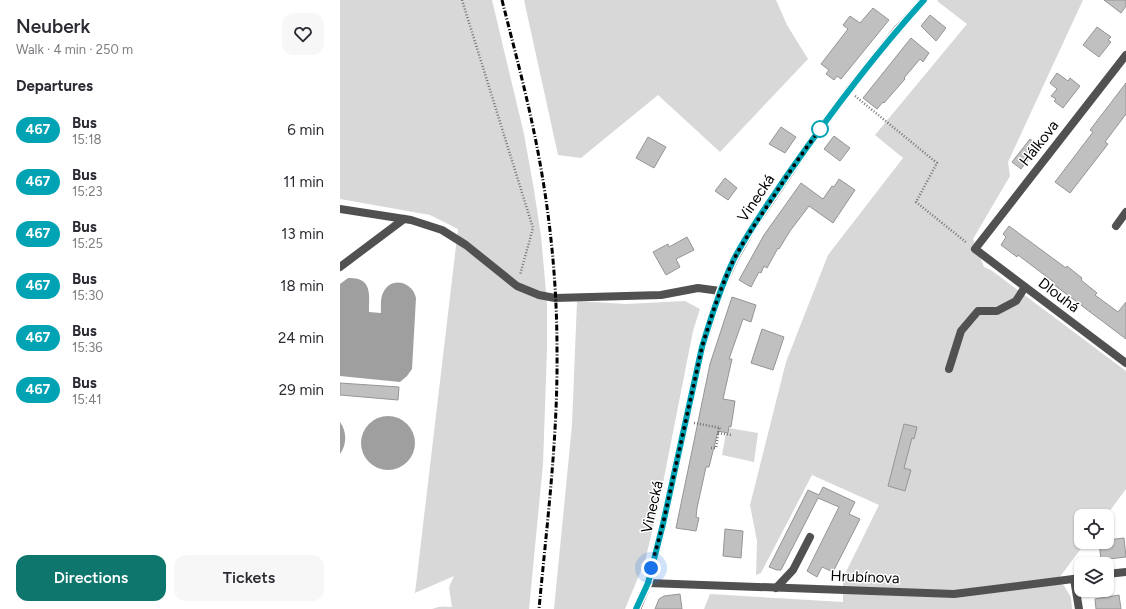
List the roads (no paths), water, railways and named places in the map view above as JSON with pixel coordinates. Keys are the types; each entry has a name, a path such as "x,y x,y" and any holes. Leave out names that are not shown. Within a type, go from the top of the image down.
{"street":[{"name":"Vinecká","path":"636,609 648,583 710,318 734,260 752,228 807,147 849,90 896,31 924,0"},
{"name":"Hálkova","path":"975,249 1126,55"},
{"path":"340,209 411,220 442,230 466,244 517,286 539,295 555,298 661,295 698,288 720,291"},
{"path":"1116,226 1126,212"},
{"path":"340,267 404,219"},
{"name":"Dlouhá","path":"975,249 1126,363"},
{"path":"949,369 961,331 978,311 997,311 1016,301 1025,287"},
{"path":"776,588 793,570 810,537"},
{"path":"1114,573 1126,572"},
{"name":"Hrubínova","path":"648,583 954,594 1074,579"},
{"path":"1078,597 1078,609"}],"railway":[{"path":"502,0 527,99 544,186 556,295 556,415 539,609"}]}
